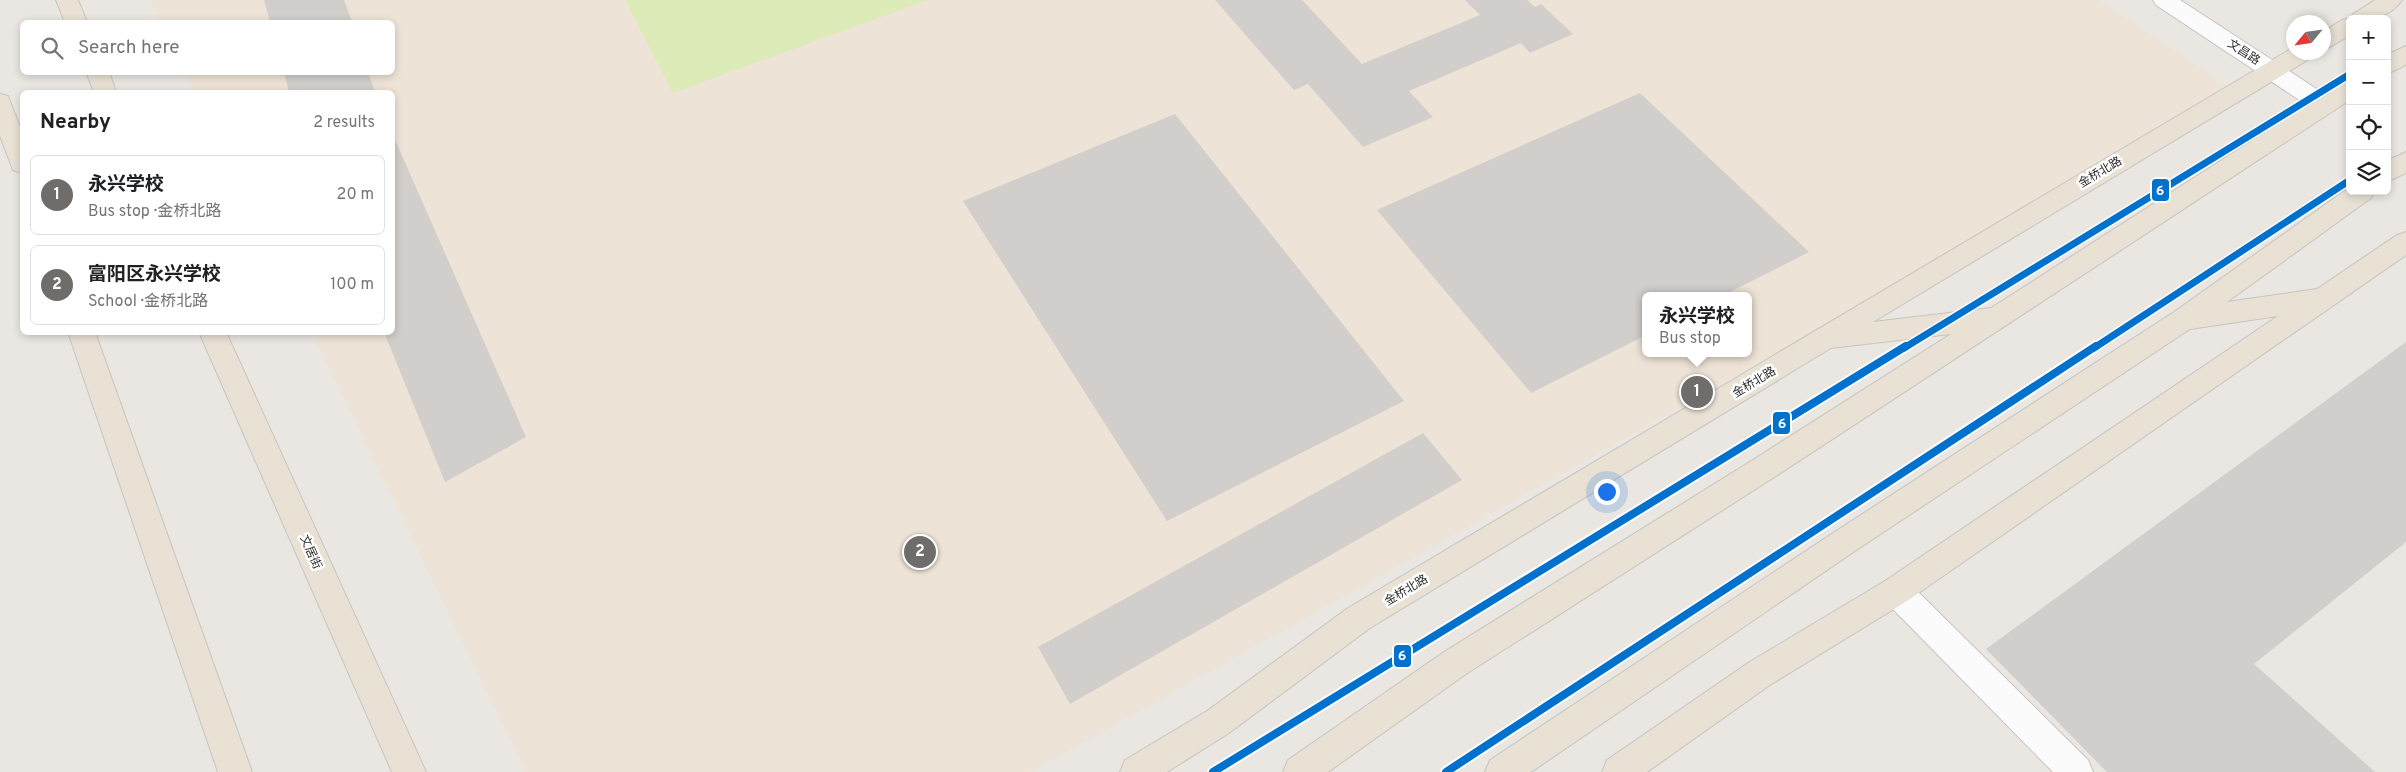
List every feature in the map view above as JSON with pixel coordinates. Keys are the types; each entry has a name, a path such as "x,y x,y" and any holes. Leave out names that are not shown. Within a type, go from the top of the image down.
{"main road":[{"path":"67,0 75,20"},
{"path":"2368,15 2392,0"},
{"path":"2331,37 2346,28"},
{"path":"2391,63 2406,54"},
{"name":"金桥北路","path":"1137,772 1218,722 1359,618 2289,60"},
{"path":"98,75 104,90"},
{"path":"1300,772 1455,663 1758,472 2346,91"},
{"path":"0,102 20,158"},
{"path":"2391,170 2406,161"},
{"path":"1502,772 1844,542 2184,320 2356,195"},
{"path":"1619,772 1760,674 1896,591 2406,242"},
{"path":"2184,320 2328,297"},
{"path":"1824,340 1996,318"},
{"path":"82,335 235,772"},
{"name":"文居街","path":"213,335 409,772"}],"street":[{"name":"文昌路","path":"2164,0 2324,105"},
{"path":"1896,591 2076,772"}],"shaded area":[{"path":"150,0 2098,0 2239,94 1030,772 526,772 313,335 395,335 395,90 194,90 186,75 395,75 395,20 159,20"}],"green space":[{"path":"625,0 927,0 673,93"}],"building":[{"path":"264,0 344,0 351,20 269,20"},
{"path":"1215,0 1302,0 1362,64 1480,15 1465,0 1527,0 1535,7 1541,4 1573,34 1530,53 1521,43 1409,91 1433,117 1363,147 1308,84 1294,90"},
{"path":"285,75 369,75 374,90 288,90"},
{"path":"1640,93 1809,252 1730,292 1642,292 1642,337 1531,393 1377,210"},
{"path":"1175,114 1404,401 1167,521 963,201"},
{"path":"395,140 526,437 445,482 385,335 395,335"},
{"path":"2406,342 2406,542 2254,664 2375,772 2107,772 1986,649"},
{"path":"1423,433 1462,480 1070,704 1038,647"}],"transit line":[{"name":"6","path":"1213,772 2346,76"},
{"name":"6","path":"1446,772 2346,183"}],"place":[{"name":"永兴学校","path":"1697,392"},
{"name":"富阳区永兴学校","path":"920,552"}]}
